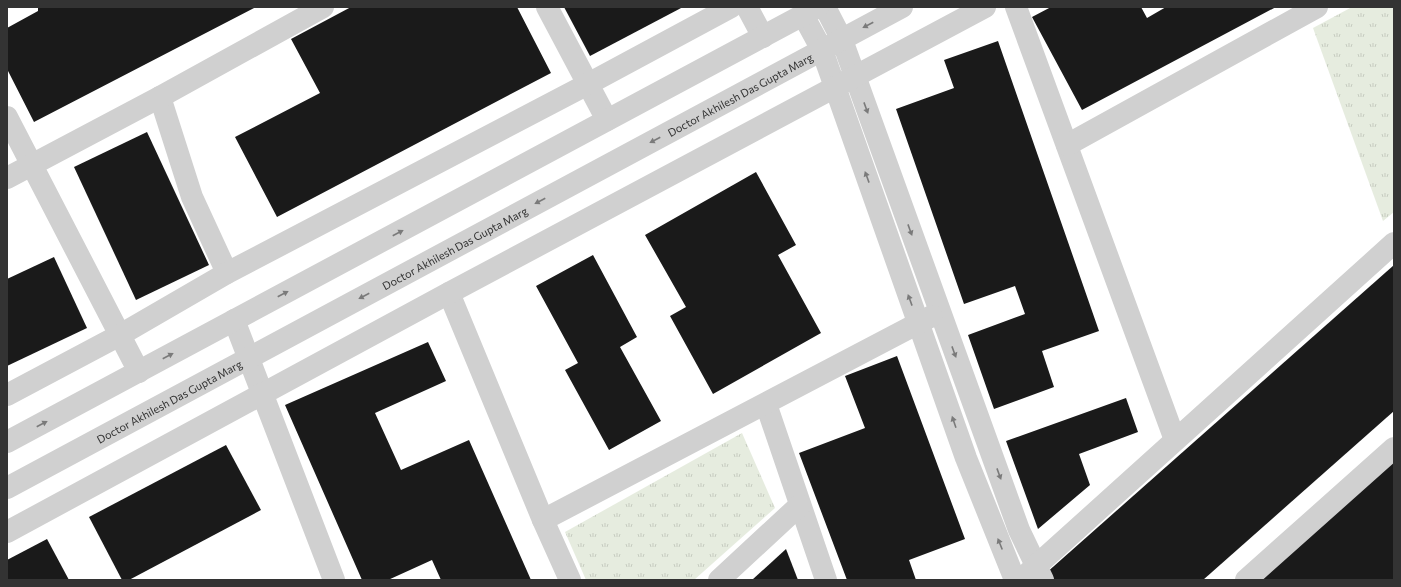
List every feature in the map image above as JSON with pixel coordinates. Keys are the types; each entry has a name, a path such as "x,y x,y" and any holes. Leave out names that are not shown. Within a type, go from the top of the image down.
{"street":[{"path":"7,178 160,97 323,7"},
{"path":"547,7 607,120"},
{"path":"7,395 120,335 227,273 588,84 730,7"},
{"path":"747,7 763,37"},
{"path":"825,7 842,40 1019,530 1033,575 1175,440 1394,243"},
{"name":"Doctor Akhilesh Das Gupta Marg","path":"7,488 902,7"},
{"path":"7,532 449,293 986,7"},
{"path":"1016,7 1175,440"},
{"path":"1067,145 1316,7"},
{"path":"7,442 811,11 834,87 966,458 1015,580"},
{"path":"160,97 192,197 227,273"},
{"path":"7,117 139,372"},
{"path":"449,293 543,520 570,580"},
{"path":"543,520 940,312"},
{"path":"234,320 334,580"},
{"path":"766,404 826,580"},
{"path":"1246,580 1394,448"},
{"path":"719,580 800,505"}],"green space":[{"path":"1352,7 1394,7 1394,212 1383,221 1313,28"},
{"path":"742,433 775,508 694,580 586,580 565,532"}],"building":[{"path":"38,7 256,7 34,122 7,69 7,28 38,11"},
{"path":"351,7 517,7 551,73 277,217 235,137 320,93 291,39"},
{"path":"564,7 683,7 590,56"},
{"path":"1051,7 1141,7 1147,18 1166,7 1276,7 1082,110 1032,17"},
{"path":"998,41 1099,331 1042,351 1054,387 994,409 968,335 1025,314 1015,286 964,304 896,109 954,88 944,60"},
{"path":"147,132 209,265 136,300 74,167"},
{"path":"756,172 796,245 778,255 821,333 713,394 670,316 686,307 645,235"},
{"path":"593,255 637,337 620,347 661,421 609,450 565,370 578,363 536,286"},
{"path":"54,257 87,328 7,366 7,279"},
{"path":"1394,265 1394,411 1203,580 1051,580 1045,574"},
{"path":"428,342 446,381 375,413 401,470 469,440 531,580 441,580 432,560 388,580 362,580 285,405"},
{"path":"897,356 965,539 909,560 916,580 847,580 799,453 865,428 845,376"},
{"path":"1126,398 1138,432 1079,454 1090,485 1038,529 1006,441"},
{"path":"226,445 261,510 129,580 122,580 89,517"},
{"path":"1394,457 1394,580 1258,580"},
{"path":"47,539 69,580 7,580 7,560"},
{"path":"786,549 798,580 752,580"}]}
